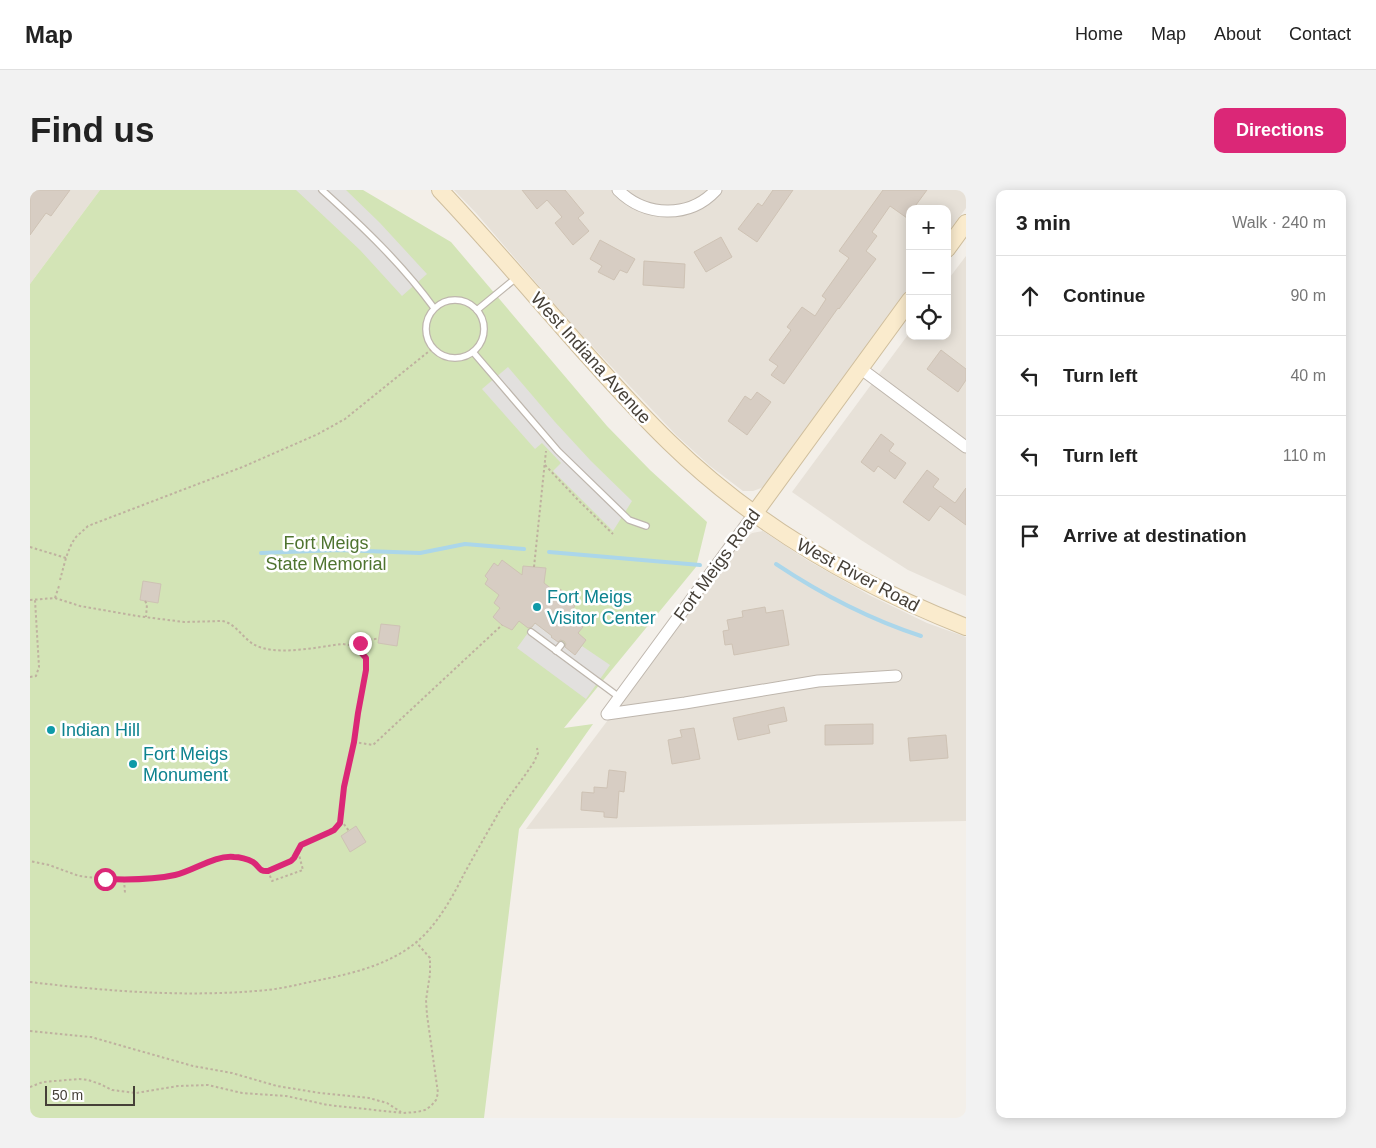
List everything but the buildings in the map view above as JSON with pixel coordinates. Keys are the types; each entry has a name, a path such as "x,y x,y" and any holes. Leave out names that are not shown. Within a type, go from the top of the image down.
{"main road":[{"name":"West Indiana Avenue","path":"440,190 625,398 669,442 754,514"},
{"path":"951,244 966,223"},
{"name":"Fort Meigs Road","path":"754,514 906,305"},
{"name":"West River Road","path":"754,514 849,574 884,592 966,627"}],"street":[{"path":"618,190 638,205 664,211 682,210 691,207 708,198 716,190"},
{"path":"860,368 966,448"},
{"name":"Fort Meigs Road","path":"754,514 607,714 818,681 896,676"}],"lane":[{"path":"322,190 353,218 410,278 434,308"},
{"path":"477,310 518,276"},
{"path":"460,300 469,303 477,310 482,317 484,326 480,344 474,352 457,358 440,354 433,348 428,341 426,323 434,308 442,302 460,300"},
{"path":"474,352 558,451 629,520 646,526"},
{"path":"531,632 619,698"},
{"path":"556,651 561,644"}],"path":[{"path":"60,580 66,558 76,537 88,526 245,466 318,434 345,419 433,348"},
{"path":"534,567 548,439"},
{"path":"545,465 613,534"},
{"path":"30,547 66,558"},
{"path":"55,598 59,586"},
{"path":"30,600 55,598 80,606 184,622 205,620 228,622 257,646 279,650 342,644 356,647 366,658 354,742 343,792 341,820 334,830 301,845 291,861 264,872 259,870 253,862 234,857 224,858 176,875 149,880 85,877 30,861"},
{"path":"30,677 36,676 39,667 35,600"},
{"path":"145,601 147,604 146,617"},
{"path":"354,742 373,745 502,625"},
{"path":"356,647 363,642 379,638"},
{"path":"30,982 134,992 257,991 348,974 391,959 428,932 444,910 495,818 534,762 538,753 537,748"},
{"path":"341,820 349,831"},
{"path":"268,871 272,881 303,870 298,851"},
{"path":"124,880 125,893"},
{"path":"30,1087 43,1082 79,1079 88,1080 112,1090 136,1093 178,1086 208,1085 242,1093 286,1096 328,1105 403,1113 425,1110 436,1100 438,1093 426,1000 430,974 430,958 416,942"},
{"path":"30,1031 91,1037 193,1066 232,1073 276,1086 369,1098 387,1103 403,1113"}],"shaded area":[{"path":"30,190 100,190 30,284"},
{"path":"296,190 346,190 380,223 427,274 402,296 360,250"},
{"path":"454,190 966,190 966,208 951,229 951,205 906,205 906,292 764,487 753,491 743,491 710,466 676,435 576,329"},
{"path":"966,256 966,596 908,570 792,492 906,337 906,340 951,340 951,276"},
{"path":"508,367 591,461 632,501 613,531 553,471 561,463 542,443 535,449 482,389"},
{"path":"763,531 807,560 869,595 927,623 966,637 966,821 526,829 744,539 752,533"},
{"path":"535,623 575,654 582,646 610,665 586,699 517,648"}],"green space":[{"name":"Fort Meigs State Memorial","path":"100,190 363,190 451,242 607,426 650,470 707,522 696,567 564,728 593,724 519,829 484,1118 30,1118 30,284"}],"waterway":[{"path":"261,553 339,550 420,553 465,544 524,549"},
{"path":"549,552 700,565"},
{"path":"776,564 810,586 846,605 883,622 921,636"}],"place":[{"name":"Fort Meigs Visitor Center","path":"537,607"},
{"name":"Indian Hill","path":"51,730"},
{"name":"Fort Meigs Monument","path":"133,764"}],"route":[{"path":"105,879 149,880 162,878 189,871 212,861 234,857 253,862 259,870 264,872 291,861 299,847 305,842 338,827 341,820 342,798 366,670 366,658 356,647 360,643"}]}
